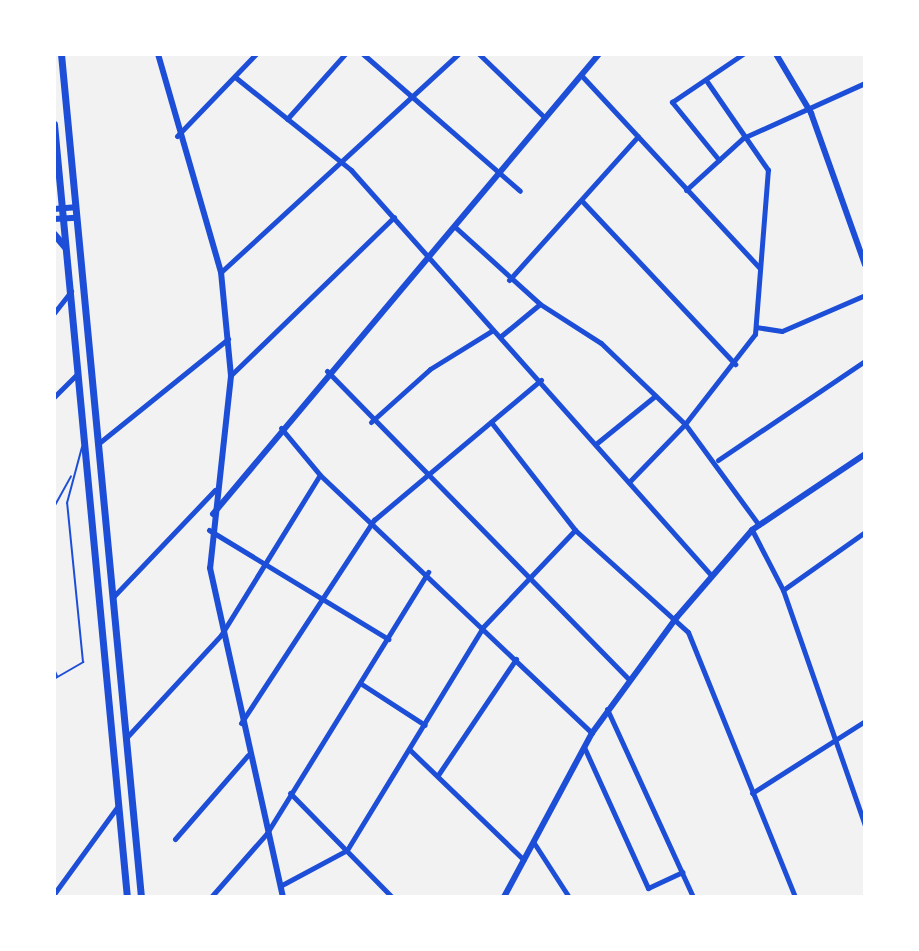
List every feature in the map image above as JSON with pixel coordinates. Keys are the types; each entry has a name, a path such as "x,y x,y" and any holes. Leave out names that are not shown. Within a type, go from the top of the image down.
{"main road":[{"path":"61,54 141,897"},
{"path":"54,124 58,219 66,249 71,291 127,897"},
{"path":"54,234 66,249"}],"street":[{"path":"158,54 177,136 221,272 231,376 209,530 221,635 283,897"},
{"path":"177,136 256,54"},
{"path":"287,119 345,54"},
{"path":"363,54 520,191"},
{"path":"221,272 458,54"},
{"path":"479,54 544,117"},
{"path":"210,517 327,371 599,54"},
{"path":"719,160 672,102 743,54"},
{"path":"776,54 811,113 865,265"},
{"path":"581,75 761,269"},
{"path":"235,77 339,163 394,217 711,575"},
{"path":"630,481 685,424 735,364 756,327 769,176 747,136 706,80"},
{"path":"686,190 747,136 811,113 865,83"},
{"path":"509,280 638,136"},
{"path":"582,201 735,364"},
{"path":"58,209 75,207"},
{"path":"231,376 394,217"},
{"path":"58,219 76,218"},
{"path":"454,225 509,280 540,304 586,331 685,424 718,460 759,525"},
{"path":"54,313 71,291"},
{"path":"756,327 782,331 865,295"},
{"path":"501,336 540,304"},
{"path":"371,422 430,369 493,330"},
{"path":"98,444 229,339"},
{"path":"718,460 865,361"},
{"path":"327,371 421,474 629,679"},
{"path":"54,397 78,373"},
{"path":"241,723 374,520 421,474 541,380"},
{"path":"597,443 655,396"},
{"path":"491,422 575,530 672,623 688,632 795,897"},
{"path":"281,428 320,475 374,520 592,733"},
{"path":"504,897 607,709 711,575 752,530 865,454"},
{"path":"125,739 221,635 262,563 320,475"},
{"path":"113,597 215,490"},
{"path":"209,530 388,639"},
{"path":"280,886 347,850 483,627 575,530"},
{"path":"752,530 783,590 865,826"},
{"path":"783,590 865,532"},
{"path":"211,897 267,833 428,572"},
{"path":"438,775 516,659"},
{"path":"360,683 425,725"},
{"path":"607,709 693,897"},
{"path":"752,793 865,721"},
{"path":"584,747 648,888 682,872"},
{"path":"410,750 524,861"},
{"path":"175,839 248,755"},
{"path":"290,793 392,897"},
{"path":"54,894 118,806"},
{"path":"534,843 569,897"}],"lane":[{"path":"54,669 56,678 83,662 67,503 83,442"},
{"path":"54,507 73,471"}]}
